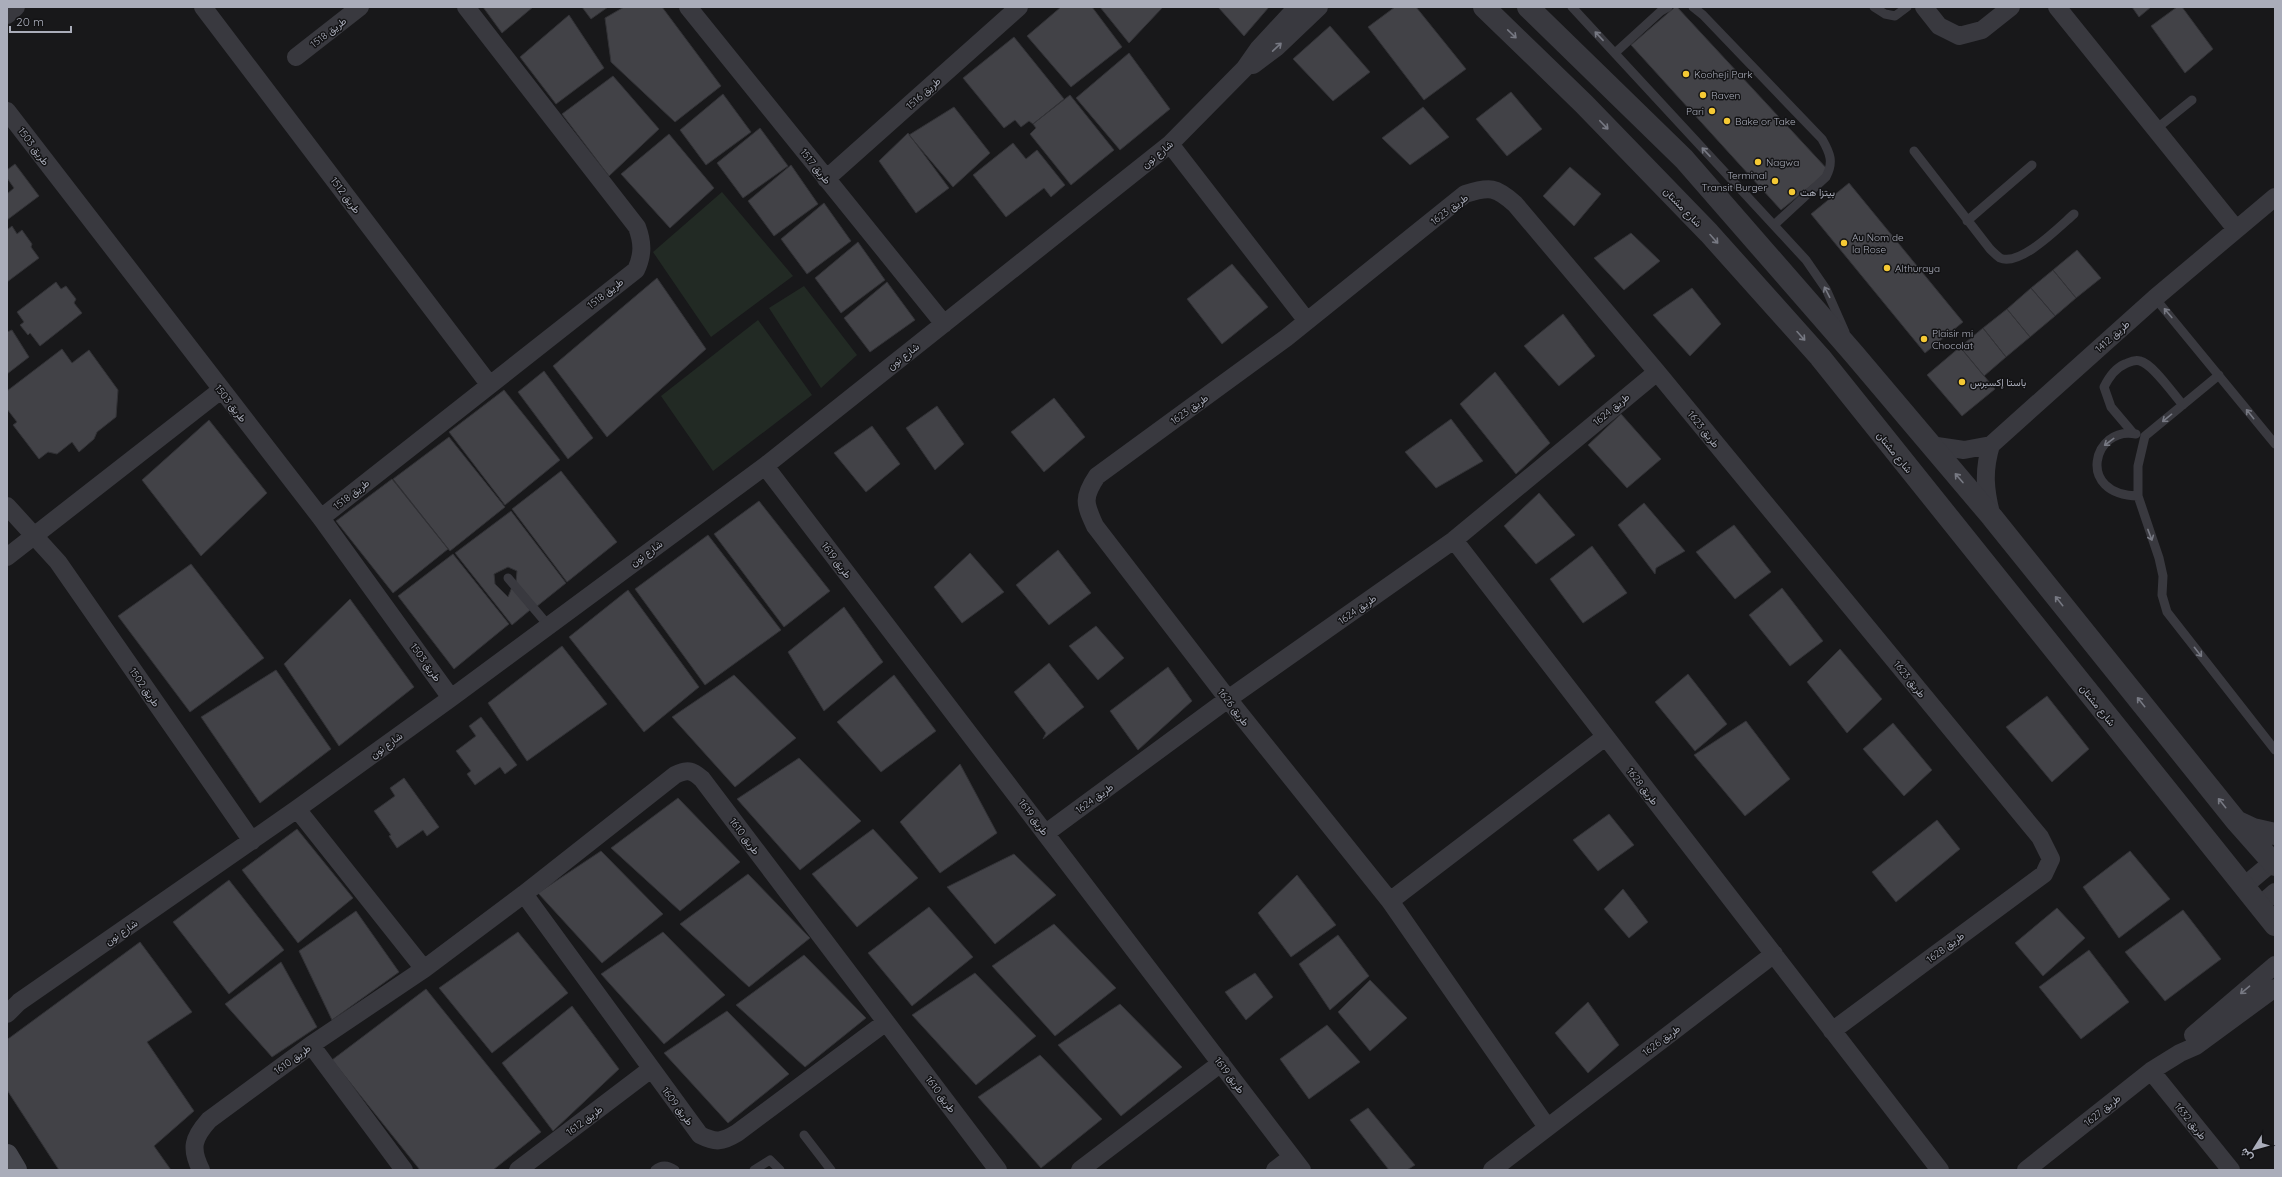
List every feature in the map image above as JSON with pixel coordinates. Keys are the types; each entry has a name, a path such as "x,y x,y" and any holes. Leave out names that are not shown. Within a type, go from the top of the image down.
{"main road":[{"path":"7,1155 16,1170"}],"street":[{"path":"7,15 16,7"},
{"name":"طريق 1512","path":"203,7 489,384"},
{"name":"طريق 1518","path":"296,57 360,7"},
{"name":"طريق 1518","path":"321,518 489,384 636,270 641,259 642,246 637,227 466,7"},
{"name":"طريق 1517","path":"688,7 944,324"},
{"name":"طريق 1516","path":"826,179 1019,7"},
{"name":"شارع نون","path":"11,1007 252,841 452,698 548,625 765,466 1170,144 1245,68 1259,48 1297,7"},
{"name":"شارع نون","path":"1245,68 1268,56 1319,7"},
{"name":"شارع مشتان","path":"1484,7 1584,104 1708,233 1820,357 2275,926"},
{"path":"1528,7 1684,159 1854,354 1992,517 2237,822 2274,862 2243,887"},
{"path":"1924,7 1939,26 1959,36 1982,30 2011,7"},
{"path":"2057,7 2236,229"},
{"name":"طريق 1503","path":"7,112 321,518 452,698"},
{"path":"1170,144 1307,321"},
{"name":"طريق 1623","path":"1086,507 1087,490 1097,476 1307,321 1465,194 1484,188 1500,191 1515,204 1657,372 2040,837 2051,859"},
{"name":"طريق 1412","path":"1991,445 2155,298 2275,197"},
{"name":"طريق 1624","path":"1046,834 1228,699 1454,540 1657,372"},
{"path":"7,557 35,537 221,390"},
{"path":"1930,445 1964,450 1991,445 1984,475 1986,495 1992,517"},
{"name":"طريق 1619","path":"765,466 1297,1163"},
{"name":"طريق 1502","path":"7,506 58,562 252,841"},
{"name":"طريق 1626","path":"1086,507 1095,526 1228,699 1390,902 1547,1127"},
{"name":"طريق 1628","path":"1454,540 1940,1170"},
{"path":"1390,902 1605,737"},
{"name":"طريق 1610","path":"201,1170 195,1157 194,1143 199,1131 209,1120 311,1045 424,969 524,894 675,774 684,770 694,772 998,1170"},
{"path":"297,809 424,969"},
{"path":"2237,822 2253,829 2275,834"},
{"name":"طريق 1628","path":"1832,1031 2044,874 2051,859"},
{"path":"2259,906 2275,892"},
{"name":"طريق 1609","path":"524,894 700,1135 712,1141 726,1140 886,1022"},
{"name":"طريق 1626","path":"1492,1170 1774,954"},
{"name":"طريق 1627","path":"2180,1053 2189,1038 2275,965"},
{"name":"طريق 1627","path":"2026,1170 2151,1071 2180,1053 2196,1046 2275,988"},
{"path":"311,1045 404,1170"},
{"path":"1080,1170 1221,1063"},
{"name":"طريق 1612","path":"518,1170 651,1069"},
{"name":"طريق 1632","path":"2151,1071 2231,1170"},
{"path":"1275,1170 1297,1163"}],"lane":[{"path":"1572,7 1806,260 1826,289 1854,354"},
{"path":"1615,53 1661,11 1668,7"},
{"path":"1693,7 1822,139 1831,155 1831,168 1826,177 1774,225"},
{"path":"1874,7 1886,14 1895,16 1907,7"},
{"path":"2156,129 2192,100"},
{"path":"1914,151 1990,250 2000,258 2013,259 2026,254 2074,214"},
{"path":"1967,220 2032,165"},
{"path":"2155,298 2275,444"},
{"path":"2133,433 2111,407 2104,386 2109,376 2122,365 2133,360 2141,361 2149,366 2183,405"},
{"path":"2219,375 2145,436 2138,466 2138,496 2159,558 2163,576 2162,595 2167,612 2275,750"},
{"path":"2138,496 2123,495 2112,491 2103,482 2098,470 2097,456 2106,443 2122,434 2133,433 2145,436"},
{"path":"508,578 548,625"},
{"path":"804,1135 831,1170"},
{"path":"754,1170 770,1160 780,1170"},
{"path":"655,1170 660,1166 667,1166 675,1170"}],"shaded area":[{"path":"722,192 793,276 711,337 653,252"},
{"path":"804,286 857,355 821,388 769,308"},
{"path":"758,320 812,395 713,471 661,396"}],"building":[{"path":"483,7 533,7 502,33"},
{"path":"582,7 608,7 591,19"},
{"path":"624,7 662,7 721,86 675,122 611,62 605,18"},
{"path":"1061,7 1092,7 1122,47 1071,87 1027,36"},
{"path":"1100,7 1163,7 1129,43"},
{"path":"1218,7 1269,7 1244,36"},
{"path":"1395,7 1416,7 1466,69 1424,100 1368,27"},
{"path":"1675,7 1677,7 1829,171 1781,210 1631,45"},
{"path":"2132,7 2151,7 2139,17"},
{"path":"2177,7 2182,7 2213,49 2185,73 2151,26"},
{"path":"569,15 604,68 556,104 520,57"},
{"path":"1330,26 1370,72 1333,101 1293,59"},
{"path":"1014,37 1064,99 1033,124 1029,121 1021,127 1015,120 1004,128 963,78"},
{"path":"1129,53 1170,109 1120,150 1076,98"},
{"path":"613,76 659,129 609,176 562,114"},
{"path":"1511,92 1542,129 1507,156 1476,119"},
{"path":"723,94 751,132 706,165 680,130"},
{"path":"1070,95 1114,150 1071,185 1030,134 1036,128 1033,124"},
{"path":"954,107 990,153 953,187 909,135"},
{"path":"1423,107 1449,137 1410,165 1382,138"},
{"path":"760,128 788,166 743,198 717,163"},
{"path":"908,133 949,188 916,213 879,161"},
{"path":"669,134 714,188 670,228 621,174"},
{"path":"1013,143 1026,159 1037,150 1065,185 1051,197 1044,188 1006,217 973,175"},
{"path":"15,164 39,196 7,220 7,194 14,188 7,178 7,170"},
{"path":"791,165 818,204 774,236 748,201"},
{"path":"1570,167 1601,194 1574,226 1543,196"},
{"name":"Althuraya","path":"1849,183 1963,322 1925,353 1811,214"},
{"path":"824,203 851,241 807,274 781,239"},
{"path":"12,226 17,234 22,230 32,244 31,247 39,258 7,282 7,230"},
{"path":"1631,233 1660,261 1624,290 1594,258"},
{"path":"858,242 885,280 841,313 815,278"},
{"path":"2077,250 2101,278 2076,298 2053,270"},
{"path":"1232,264 1268,307 1222,344 1187,299"},
{"path":"2053,270 2076,298 2055,316 2031,288"},
{"path":"657,278 706,349 607,437 553,366"},
{"path":"56,282 61,289 66,286 76,299 74,303 82,313 40,346 30,333 28,335 20,325 24,322 17,312"},
{"path":"887,282 915,320 870,352 844,318"},
{"path":"1692,288 1721,324 1690,356 1653,315"},
{"path":"2031,288 2055,316 2030,337 2007,309"},
{"path":"2007,309 2030,337 2006,357 1983,328"},
{"path":"1563,314 1595,356 1559,386 1524,346"},
{"path":"1983,328 2006,357 1984,376 1960,347"},
{"path":"12,330 29,357 7,374 7,332"},
{"name":"باستا إكسبرس","path":"1960,347 1995,389 1962,416 1927,375"},
{"path":"62,349 72,363 89,350 118,390 116,417 97,432 94,439 79,452 72,442 57,454 48,452 39,459 13,425 17,422 7,409 7,391"},
{"path":"544,371 593,438 568,459 518,392"},
{"path":"1495,372 1550,443 1516,474 1460,404"},
{"path":"504,390 560,460 505,505 449,432"},
{"path":"1054,398 1085,437 1044,472 1011,432"},
{"path":"937,406 964,444 935,470 906,428"},
{"path":"1621,414 1661,459 1627,488 1588,445"},
{"path":"1451,419 1483,461 1436,488 1405,452"},
{"path":"209,420 267,493 201,556 142,480"},
{"path":"872,426 900,464 866,492 834,453"},
{"path":"449,437 505,507 450,551 393,479"},
{"path":"561,471 617,542 567,582 512,509"},
{"path":"392,479 448,549 393,593 336,521"},
{"path":"1539,493 1575,535 1536,564 1504,526"},
{"path":"759,501 830,591 784,627 714,534"},
{"path":"1644,503 1685,551 1656,568 1655,574 1618,525"},
{"path":"511,511 566,583 536,607 516,582 517,571 508,567 494,574 495,584 508,597 512,587 530,610 512,625 455,553"},
{"path":"1734,525 1771,572 1735,599 1696,552"},
{"path":"708,535 781,630 705,685 635,589"},
{"path":"1592,546 1627,593 1583,623 1550,579"},
{"path":"1058,550 1091,593 1049,625 1016,585"},
{"path":"970,553 1004,592 962,623 934,587"},
{"path":"453,554 509,624 454,669 398,596"},
{"path":"191,564 264,658 190,712 118,616"},
{"path":"1782,588 1823,641 1790,666 1749,615"},
{"path":"628,590 699,687 644,732 569,637"},
{"path":"350,599 414,687 339,746 284,664"},
{"path":"844,607 883,662 824,711 788,652"},
{"path":"1096,626 1124,658 1098,680 1069,646"},
{"path":"562,646 607,704 527,761 488,703"},
{"path":"1840,649 1882,699 1847,733 1807,682"},
{"path":"1049,663 1084,707 1043,739 1046,733 1014,692"},
{"path":"1168,667 1192,701 1138,750 1110,711"},
{"path":"276,670 331,749 260,803 201,717"},
{"path":"1688,674 1727,724 1695,751 1655,702"},
{"path":"734,675 796,738 735,787 672,717"},
{"path":"894,675 936,731 881,772 837,722"},
{"path":"2047,696 2089,749 2052,782 2006,727"},
{"path":"481,717 517,765 505,774 500,767 475,785 467,774 471,771 456,751 476,736 469,726"},
{"path":"1746,721 1790,779 1745,816 1694,755"},
{"path":"1893,723 1932,770 1904,796 1863,749"},
{"path":"799,758 861,821 800,870 737,799"},
{"path":"960,764 997,833 940,873 900,822"},
{"path":"404,778 439,827 427,836 423,830 397,848 389,836 391,835 374,811 395,796 390,788"},
{"path":"678,798 740,862 680,911 611,848"},
{"path":"1609,814 1634,845 1598,871 1573,840"},
{"path":"1937,820 1960,849 1896,902 1872,872"},
{"path":"297,829 353,898 298,943 242,870"},
{"path":"873,829 918,878 857,927 812,874"},
{"path":"601,851 663,914 602,963 538,893"},
{"path":"2130,851 2170,899 2119,938 2083,887"},
{"path":"1014,854 1056,895 995,944 947,887"},
{"path":"748,874 810,938 749,987 680,924"},
{"path":"1297,875 1336,925 1291,957 1258,913"},
{"path":"229,880 284,950 229,994 173,922"},
{"path":"1623,889 1648,922 1629,938 1604,909"},
{"path":"929,907 973,957 912,1006 868,953"},
{"path":"2057,908 2085,938 2043,976 2015,943"},
{"path":"2183,910 2221,959 2165,1001 2125,952"},
{"path":"356,911 399,972 332,1020 299,951"},
{"path":"1054,924 1116,988 1055,1036 992,966"},
{"path":"518,932 568,993 492,1053 439,988"},
{"path":"663,932 725,995 664,1044 601,974"},
{"path":"1338,935 1369,976 1330,1010 1299,964"},
{"path":"140,942 192,1012 147,1042 194,1111 154,1146 171,1170 59,1170 7,1090 8,1039"},
{"path":"2089,950 2129,1002 2081,1039 2039,987"},
{"path":"804,955 866,1018 805,1067 736,1005"},
{"path":"281,962 317,1027 272,1057 225,1004"},
{"path":"975,973 1036,1036 976,1085 912,1015"},
{"path":"1255,973 1273,997 1246,1020 1225,992"},
{"path":"1370,980 1407,1018 1370,1051 1338,1012"},
{"path":"426,989 541,1132 493,1170 420,1170 332,1060"},
{"path":"1588,1002 1619,1045 1588,1073 1555,1033"},
{"path":"1120,1004 1182,1067 1121,1116 1058,1045"},
{"path":"572,1006 619,1069 553,1131 502,1063"},
{"path":"727,1011 789,1074 728,1123 664,1053"},
{"path":"1327,1025 1360,1062 1309,1099 1280,1059"},
{"path":"1040,1055 1102,1119 1041,1168 978,1097"},
{"path":"1368,1108 1415,1165 1407,1170 1389,1170 1350,1120"}],"place":[{"name":"Kooheji Park","path":"1686,74"},
{"name":"Raven","path":"1703,95"},
{"name":"Pari","path":"1712,111"},
{"name":"Bake or Take","path":"1727,121"},
{"name":"Nagwa","path":"1758,162"},
{"name":"Terminal Transit Burger","path":"1775,181"},
{"name":"بيتزا هت","path":"1792,192"},
{"name":"Au Nom de la Rose","path":"1844,243"},
{"name":"Althuraya","path":"1887,268"},
{"name":"Plaisir mi Chocolat","path":"1924,339"},
{"name":"باستا إكسبرس","path":"1962,382"}]}
